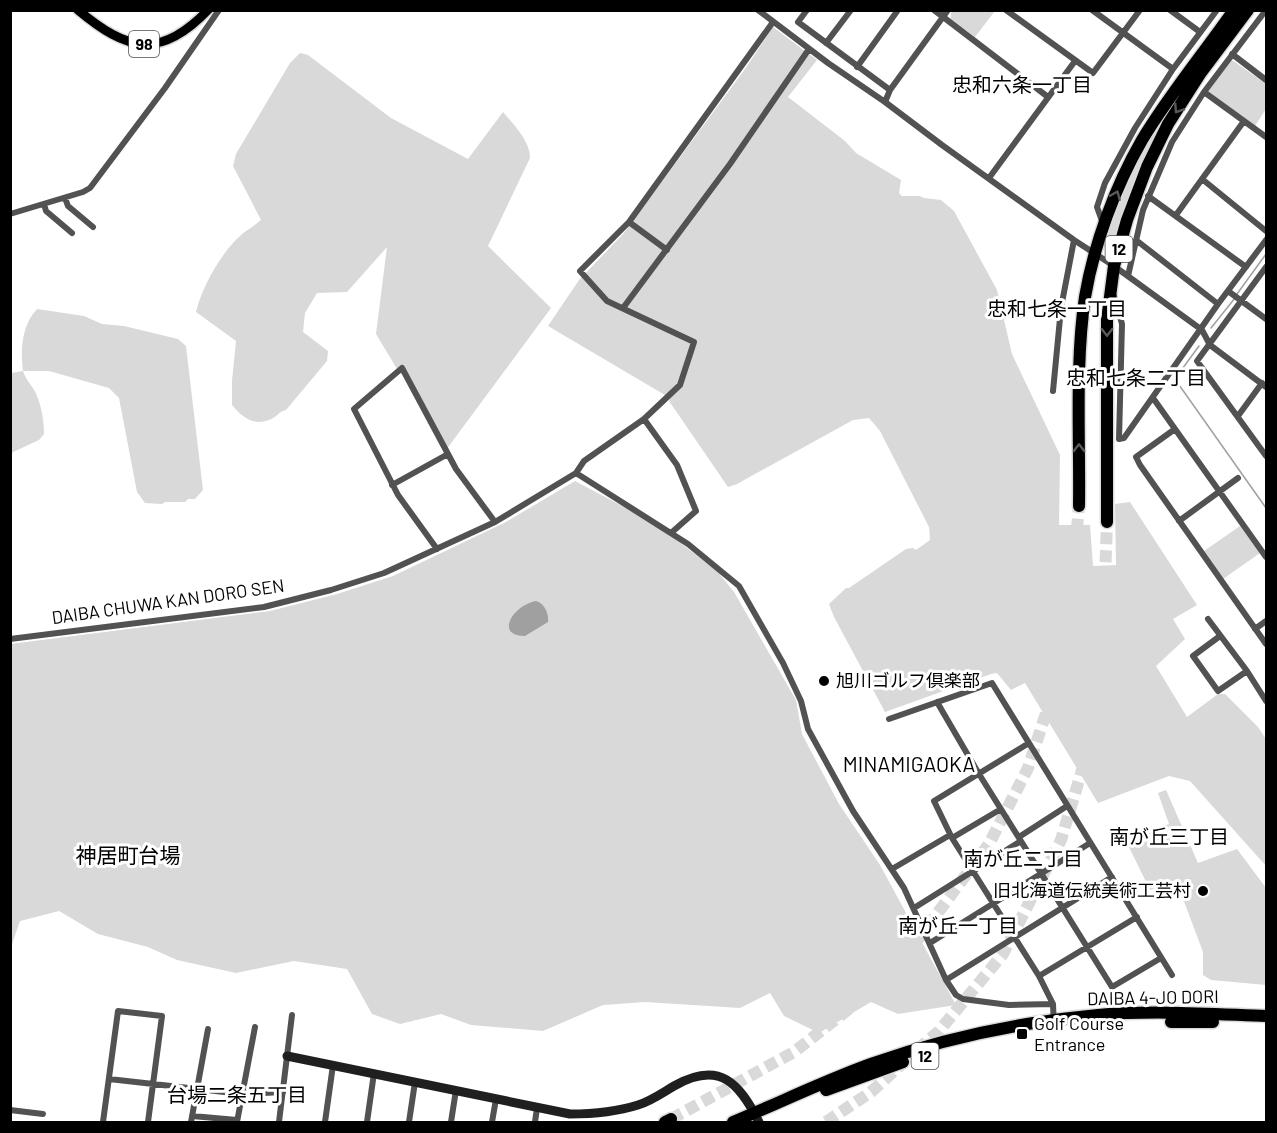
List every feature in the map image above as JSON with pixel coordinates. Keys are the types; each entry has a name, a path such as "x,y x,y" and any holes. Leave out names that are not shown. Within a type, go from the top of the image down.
{"highway":[{"name":"12","path":"1079,506 1081,340 1085,299 1094,253 1128,167 1142,140 1234,10"},
{"name":"12","path":"1107,522 1107,320 1114,266 1126,220 1147,167 1168,124 1200,74 1248,10"},
{"name":"DAIBA 4-JO DORI","path":"733,1122 755,1119 872,1063 952,1040 1054,1024 1139,1014 1193,1013 1266,1016"},
{"name":"DAIBA 4-JO DORI","path":"1054,1024 1266,1023"}],"main road":[{"name":"98","path":"78,10 99,28 117,38 148,44 173,38 194,25 208,10"}],"street":[{"path":"10,214 90,188 165,88 219,10"},
{"path":"758,10 809,50 1202,330 1210,345 1264,385 1238,416"},
{"path":"807,10 798,22 890,90"},
{"path":"826,44 851,10"},
{"path":"857,66 898,10"},
{"path":"934,10 1048,97"},
{"path":"885,102 890,90 948,10"},
{"path":"1006,10 1093,73 1140,10"},
{"path":"1092,10 1173,69"},
{"path":"1170,10 1200,32"},
{"path":"1104,225 1097,207 1105,183 1135,128 1173,69 1217,10"},
{"path":"1128,276 1148,196 1172,142 1232,54 1263,21 1266,10"},
{"path":"773,22 629,222 580,271 607,301 623,308 730,164 809,50"},
{"path":"1232,54 1266,80"},
{"path":"989,178 1075,61"},
{"path":"1204,92 1266,137"},
{"path":"1176,215 1244,121"},
{"path":"1202,179 1266,231"},
{"path":"1148,196 1246,267"},
{"path":"65,198 68,206 93,227"},
{"path":"44,204 46,211 72,233"},
{"path":"629,222 667,250"},
{"path":"1053,391 1061,308 1074,240"},
{"path":"1136,240 1218,304"},
{"path":"1266,240 1246,267 1235,296 1210,345 1197,361 1266,456"},
{"path":"1111,287 1122,324 1119,439 1124,438 1202,330 1218,304 1235,296 1266,267"},
{"path":"1235,296 1266,319"},
{"name":"DAIBA CHUWA KAN DORO SEN","path":"10,639 264,606 331,590 384,573 495,522 576,473 584,461 644,418 680,385 694,342 623,308"},
{"path":"437,549 392,485 354,409 402,368 456,469 495,522"},
{"path":"1153,398 1266,557"},
{"path":"644,418 677,465 696,511 671,533"},
{"path":"1175,429 1136,457 1266,644"},
{"path":"392,485 448,454"},
{"path":"576,473 688,544 739,586 792,681 801,700 808,729 852,812 892,869 914,908 946,980 956,995 963,999 1009,1005 1053,1004"},
{"path":"1179,521 1238,478"},
{"path":"1208,619 1247,671 1266,701"},
{"path":"1255,628 1266,621"},
{"path":"1220,636 1193,656 1218,691 1247,671"},
{"path":"889,719 992,684 1172,975"},
{"path":"937,702 979,774 1112,987 1161,957"},
{"path":"1029,743 934,801 951,837 1039,976 1053,1004 1054,1024"},
{"path":"914,908 973,871 1067,806"},
{"path":"892,869 1001,809"},
{"path":"930,942 1090,843"},
{"path":"946,980 1112,878"},
{"path":"1039,976 1137,917"},
{"path":"103,1122 118,1011 162,1016 148,1122"},
{"path":"279,1122 292,1015"},
{"path":"208,1029 191,1119 237,1121 255,1027"},
{"path":"287,1056 456,1090 537,1108 570,1118 638,1105 691,1078 703,1075 717,1076 736,1086 742,1092 755,1119"},
{"path":"325,1122 333,1065"},
{"path":"368,1122 374,1073"},
{"path":"109,1079 242,1094 283,1092"},
{"path":"409,1122 415,1082"},
{"path":"451,1122 456,1090"},
{"path":"492,1122 496,1099"},
{"path":"535,1122 537,1108"},
{"path":"10,1110 43,1114"}],"shaded area":[{"path":"953,11 995,11 975,37 951,19"},
{"path":"773,27 817,60 788,97 845,141 856,153 901,180 899,193 902,196 920,196 941,200 954,211 997,290 1012,354 1060,455 1059,525 1090,525 1093,566 1116,565 1115,504 1130,502 1197,605 1173,619 1185,639 1156,666 1187,717 1218,694 1225,694 1258,727 1266,739 1266,866 1190,781 1169,776 1098,803 1025,683 1011,690 997,673 991,674 885,712 829,604 846,588 906,549 916,550 930,540 929,527 880,431 869,418 853,420 728,487 669,401 670,398 548,326 579,280 624,233 745,69"},
{"path":"300,53 308,55 391,118 468,159 503,112 527,145 530,158 488,246 551,308 446,450 402,368 397,369 376,334 387,247 347,292 317,293 305,313 303,332 328,351 327,361 286,410 269,420 258,422 248,419 232,405 236,341 196,312 209,279 222,257 238,238 261,220 233,166 236,154 290,63"},
{"path":"1232,60 1266,84 1266,109 1255,126 1208,91"},
{"path":"1194,72 1121,220 1113,245 1104,240 1118,200 1149,134"},
{"path":"37,309 84,316 102,324 124,326 178,339 186,346 203,490 195,499 188,499 185,502 145,503 137,492 119,398 109,388 49,371 23,371 23,338 28,322"},
{"path":"23,371 39,401 44,434 39,440 11,453 11,373"},
{"name":"旭川ゴルフ倶楽部","path":"575,481 656,524 718,572 734,592 796,700 802,734 839,804 880,865 956,1005 898,1014 871,1002 819,1033 784,1016 770,993 740,1008 645,1002 603,1005 543,1031 471,1025 441,1014 400,1024 372,1014 347,969 294,961 236,973 177,960 148,947 98,934 59,911 20,921 11,947 10,644 270,611 337,594 393,576 506,522"},
{"path":"1240,526 1260,553 1223,579 1204,551"},
{"path":"536,601 545,609 548,622 525,636 516,635 510,631 510,620 514,614 520,608"},
{"path":"1166,790 1198,863 1237,849 1266,888 1266,985 1211,980 1203,975 1203,952 1176,880 1150,890 1126,841 1169,824 1158,793"}],"waterway":[{"path":"1237,294 1266,254"},
{"path":"1211,328 1235,298"},
{"path":"1199,346 1177,376 1177,382 1266,508"}],"tunnel":[{"path":"671,1119 794,1052 873,990 910,950 989,844 1028,768 1057,680 1071,594 1079,506"},
{"path":"917,1050 939,1031 1003,954 1061,840 1088,750 1102,664 1107,522"},
{"path":"826,1122 871,1092 904,1062"}],"place":[{"name":"旭川ゴルフ倶楽部","path":"824,681"},
{"name":"旧北海道伝統美術工芸村","path":"1203,891"},
{"name":"Golf Course Entrance","path":"1022,1034"}],"district":[{"name":"忠和六条一丁目","path":"1022,85"},
{"name":"忠和七条一丁目","path":"1057,309"},
{"name":"忠和七条二丁目","path":"1136,378"},
{"name":"MINAMIGAOKA","path":"909,765"},
{"name":"南が丘三丁目","path":"1169,837"},
{"name":"神居町台場","path":"128,856"},
{"name":"南が丘二丁目","path":"1023,859"},
{"name":"南が丘一丁目","path":"958,926"},
{"name":"台場二条五丁目","path":"237,1095"}]}
